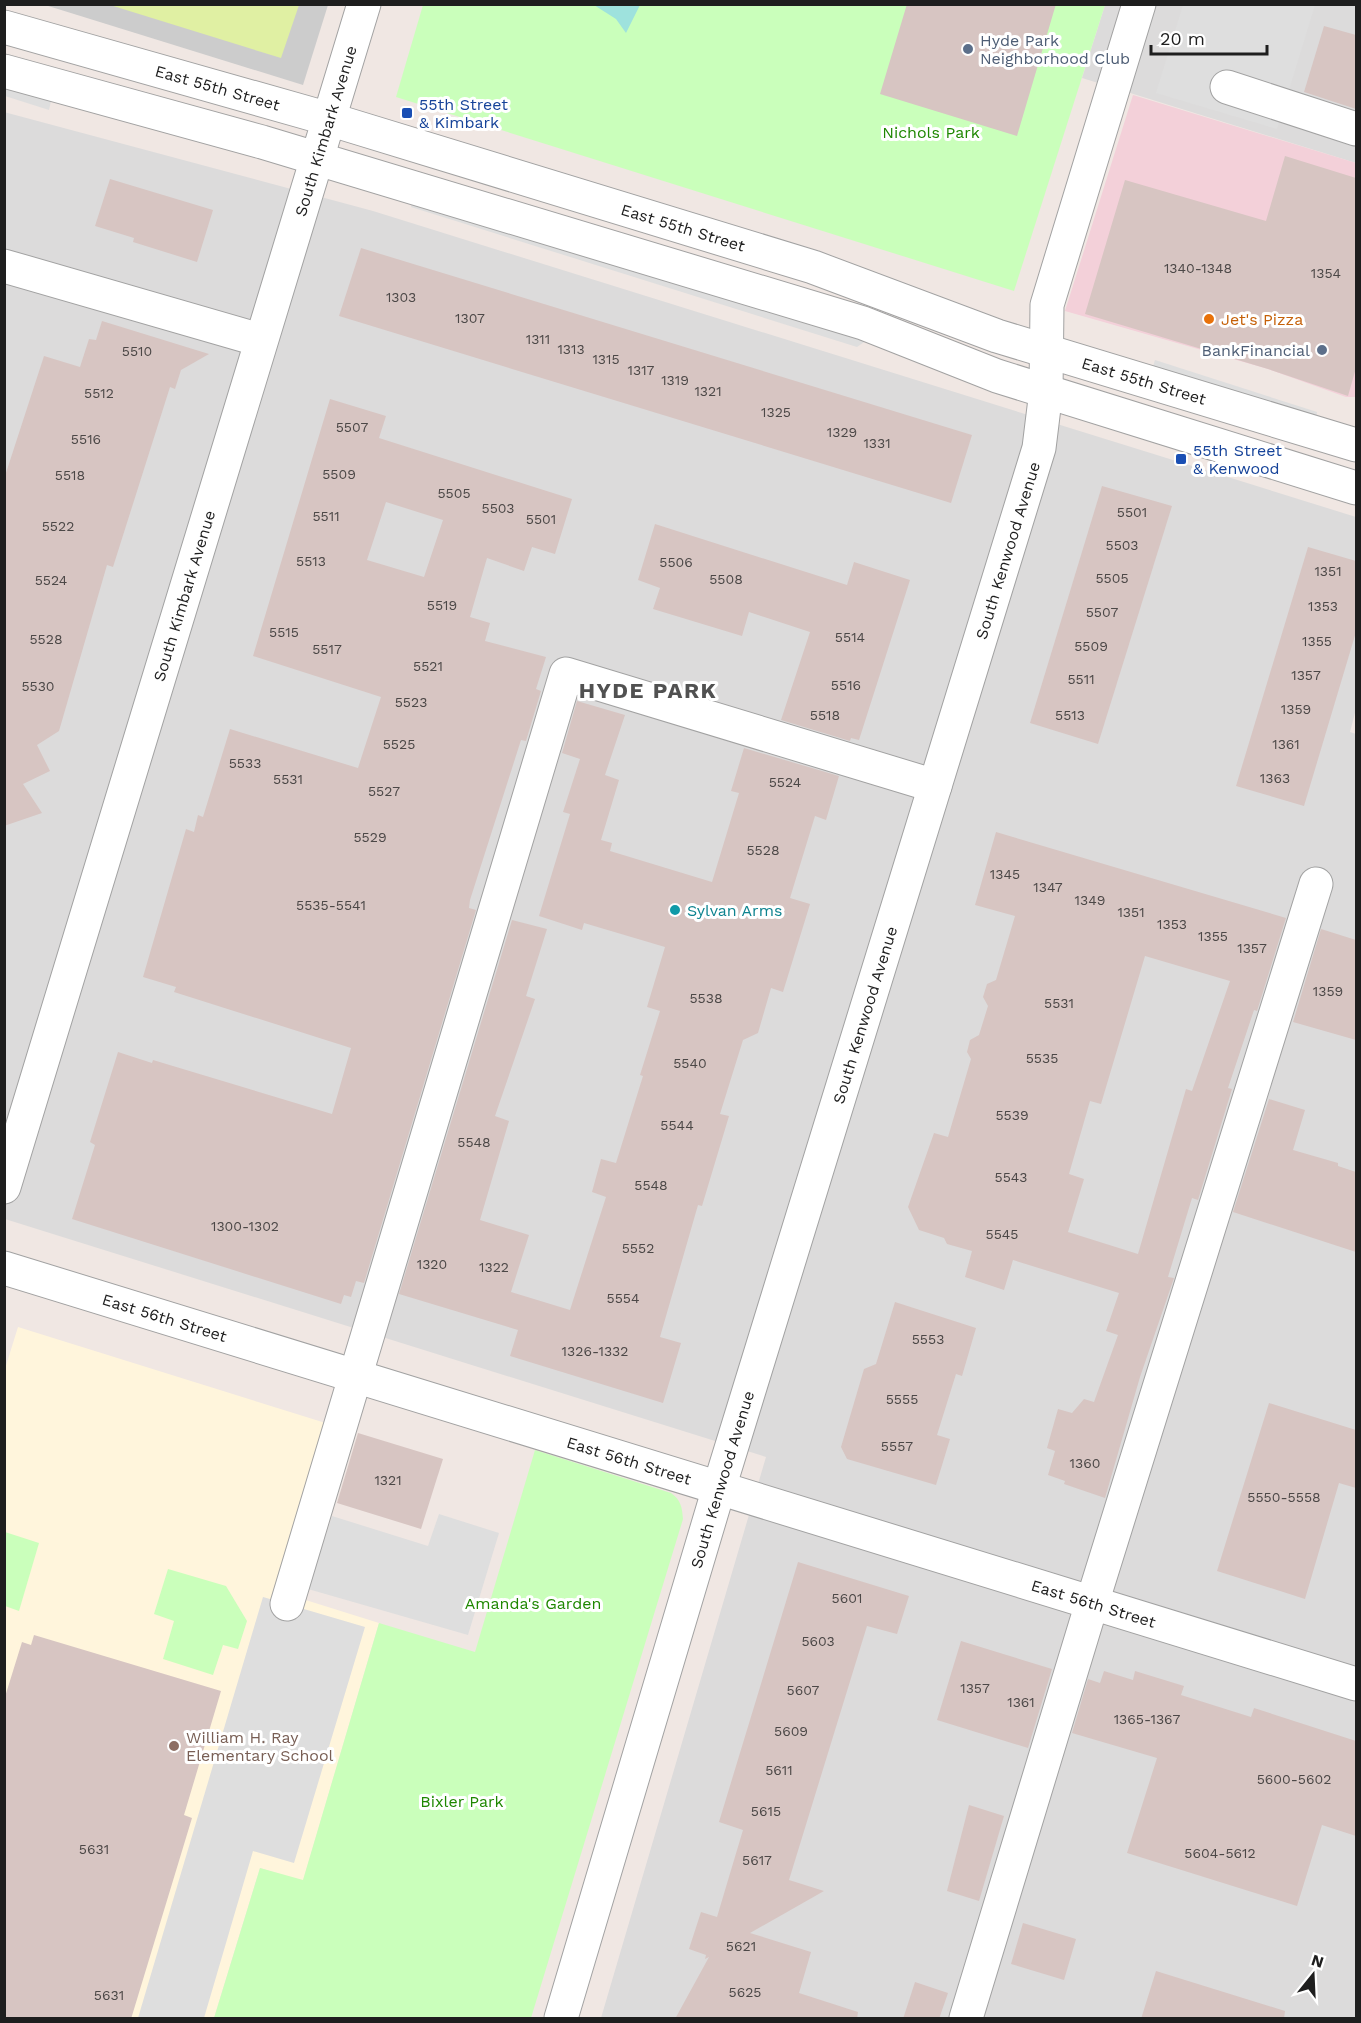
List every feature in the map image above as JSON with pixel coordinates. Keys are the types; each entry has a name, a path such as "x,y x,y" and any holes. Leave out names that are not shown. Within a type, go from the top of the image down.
{"street":[{"name":"South Kimbark Avenue","path":"4,1187 364,4"},
{"name":"South Kenwood Avenue","path":"561,2019 719,1488 1039,448 1046,391 1047,305 1139,4"},
{"name":"East 55th Street","path":"4,27 329,119 813,267 997,336 1356,445"},
{"path":"4,71 317,159 863,323 997,376 1348,486"},
{"path":"1227,87 1356,129"},
{"path":"4,266 260,340"},
{"path":"287,1604 566,675 935,786"},
{"path":"966,2019 1092,1603 1316,884"},
{"name":"East 56th Street","path":"4,1268 1356,1684"}],"shaded area":[{"path":"45,5 328,5 303,85"},
{"path":"1105,5 1356,5 1356,163 1082,78"},
{"path":"1183,5 1315,5 1277,129 1156,93"},
{"path":"4,82 52,97 49,110 5,96"},
{"path":"1133,95 1356,163 1356,397 1346,397 1268,369 1065,311"},
{"path":"4,112 373,211 1356,517 1356,709 1350,732 1356,734 1356,2018 601,2018 766,1457 5,1219"},
{"path":"413,195 870,338 857,347 411,207"},
{"path":"1155,360 1317,412 1315,425 1151,373"},
{"name":"William H. Ray Elementary School","path":"18,1327 348,1430 296,1597 379,1623 303,1881 260,1868 214,2018 5,2018 4,1372"},
{"path":"439,1514 499,1533 468,1635 308,1589 332,1516 428,1546"},
{"path":"263,1597 365,1627 294,1863 253,1851 204,2018 138,2018"}],"green space":[{"path":"110,5 299,5 281,58"},
{"name":"Nichols Park","path":"423,5 1105,5 1014,291 396,97"},
{"name":"Bixler Park","path":"535,1450 671,1493 680,1504 683,1519 531,2018 214,2018 260,1868 303,1880 379,1623 475,1652"},
{"path":"5,1532 39,1543 19,1611 5,1606"},
{"path":"168,1569 226,1586 247,1621 238,1649 223,1645 213,1675 163,1659 174,1621 154,1614"}],"water":[{"path":"594,5 640,5 626,33 616,19"}],"building":[{"name":"Hyde Park Neighborhood Club","path":"907,4 1056,4 1017,136 880,94"},
{"path":"1324,26 1356,35 1356,109 1304,92"},
{"path":"1285,156 1356,178 1356,368 1348,396 1268,369 1085,314 1125,180 1266,221"},
{"path":"110,179 213,210 197,262 133,242 134,238 95,226"},
{"path":"361,248 972,435 951,503 339,316"},
{"path":"102,321 209,354 181,370 175,389 170,387 113,567 107,565 59,731 37,745 50,771 23,784 42,813 4,826 4,479 44,356 80,367 89,339 96,340"},
{"path":"330,399 386,416 379,438 572,499 555,554 532,547 524,571 487,558 470,617 490,623 485,641 546,657 536,689 541,691 526,741 521,740 470,900 469,908 476,910 364,1283 356,1281 351,1297 344,1295 341,1304 72,1219 95,1145 90,1142 118,1052 152,1063 153,1060 332,1114 351,1048 174,992 176,987 143,977 186,829 194,832 198,815 203,817 230,729 358,768 381,697 253,656","holes":["386,502 443,520 424,577 367,560"]},
{"path":"1102,486 1172,506 1098,744 1030,723"},
{"path":"655,524 847,585 854,562 910,580 859,740 851,738 850,741 781,720 810,632 749,612 742,636 653,609 660,588 638,580"},
{"path":"1308,547 1356,561 1356,632 1304,806 1236,786"},
{"path":"577,701 625,715 605,775 619,780 601,840 612,843 610,851 712,882 739,793 731,791 744,748 839,776 826,820 815,816 790,898 810,904 783,992 771,988 758,1033 743,1040 720,1114 729,1116 702,1206 698,1205 660,1337 681,1343 663,1403 510,1356 518,1330 399,1294 512,920 547,929 526,996 535,999 495,1116 509,1121 480,1220 529,1235 511,1292 570,1310 606,1197 592,1192 601,1159 616,1163 643,1076 640,1075 660,1011 647,1007 665,947 584,923 582,930 539,916 570,814 563,812 580,759 562,753"},
{"path":"996,832 1286,918 1257,1011 1254,1010 1228,1088 1232,1089 1198,1200 1192,1198 1168,1277 1174,1278 1140,1377 1105,1498 1064,1484 1065,1481 1048,1475 1055,1451 1047,1448 1058,1409 1072,1413 1084,1399 1094,1402 1118,1335 1106,1331 1119,1293 1013,1260 1004,1290 965,1277 972,1251 947,1244 944,1238 919,1230 908,1207 934,1133 948,1137 971,1059 967,1052 970,1040 979,1035 988,1006 983,997 987,984 996,980 1015,916 975,905","holes":["1145,956 1230,981 1192,1091 1186,1089 1138,1254 1068,1232 1084,1179 1069,1174 1090,1101 1101,1104"]},
{"path":"1321,929 1356,940 1356,1040 1293,1022"},
{"path":"1269,1099 1305,1110 1293,1150 1338,1163 1338,1166 1356,1172 1356,1252 1233,1212"},
{"path":"895,1302 976,1328 962,1376 956,1374 937,1435 950,1439 936,1485 847,1459 841,1447 864,1369 876,1364"},
{"path":"1269,1403 1356,1430 1356,1488 1339,1483 1305,1599 1217,1571"},
{"path":"358,1433 443,1459 421,1529 337,1503"},
{"path":"798,1562 909,1596 897,1634 867,1626 789,1880 824,1891 750,1933 811,1952 799,1993 858,2012 857,2019 675,2019 709,1957 705,1959 706,1955 689,1949 701,1912 717,1917 743,1830 719,1822"},
{"path":"34,1635 221,1691 184,1815 192,1818 131,2019 4,2019 4,1700 22,1642 31,1645"},
{"path":"961,1641 1052,1669 1028,1748 937,1720"},
{"path":"1104,1671 1133,1680 1135,1671 1184,1686 1181,1695 1251,1717 1254,1708 1356,1741 1356,1836 1322,1825 1297,1906 1127,1853 1157,1758 1072,1733 1088,1679 1100,1683"},
{"path":"969,1805 1004,1816 979,1901 947,1891"},
{"path":"1023,1923 1076,1939 1064,1980 1011,1964"},
{"path":"1156,1971 1285,2011 1284,2019 1141,2019"},
{"path":"915,1982 948,1993 939,2019 903,2019"}],"place":[{"name":"Hyde Park Neighborhood Club","path":"968,49"},
{"name":"55th Street & Kimbark","path":"407,113"},
{"name":"Jet's Pizza","path":"1209,319"},
{"name":"BankFinancial","path":"1322,350"},
{"name":"55th Street & Kenwood","path":"1181,459"},
{"name":"Sylvan Arms","path":"675,910"},
{"name":"William H. Ray Elementary School","path":"174,1746"}],"district":[{"name":"HYDE PARK","path":"648,690"}],"park label":[{"name":"Amanda's Garden","path":"533,1603"}]}
